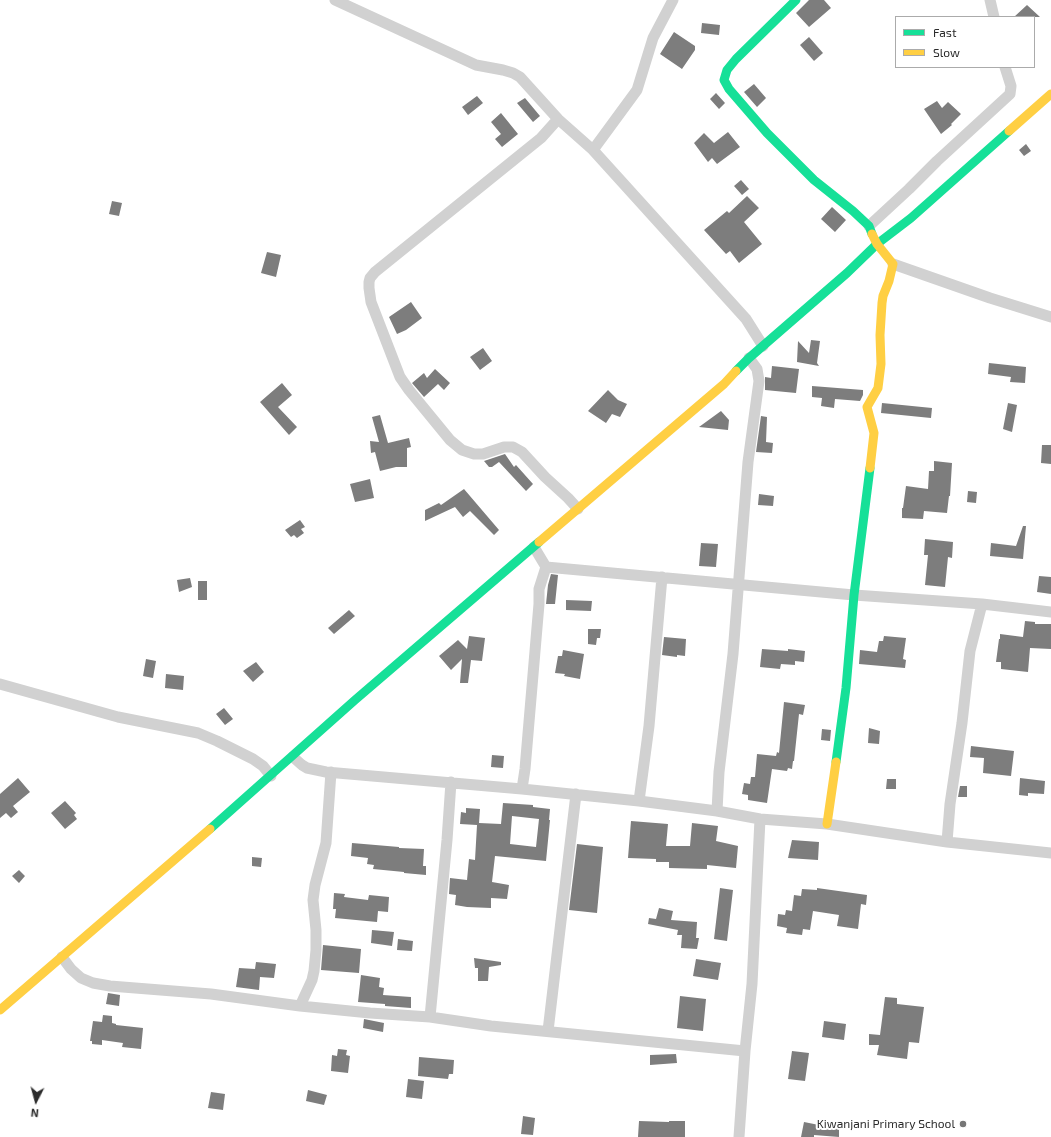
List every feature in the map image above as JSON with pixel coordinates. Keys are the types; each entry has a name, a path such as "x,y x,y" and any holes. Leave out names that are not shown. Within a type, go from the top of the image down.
{"street":[{"path":"335,0 476,65 503,70 520,77 558,119 593,150 746,319 763,346"},
{"path":"593,150 637,90 653,38 673,0"},
{"path":"796,0 736,59 727,70 724,80 728,89 767,133 814,180 853,211 869,226 877,244 893,264 990,298 1051,317"},
{"path":"990,0 994,16"},
{"path":"869,226 1010,94 1011,86 1005,68"},
{"path":"0,1010 293,757 355,700 724,384 749,358 847,273 877,244 922,208 1051,94"},
{"path":"558,119 541,138 375,272 370,278 369,288 371,302 400,377 450,440 462,450 474,454 483,454 504,447 513,446 522,452 578,509"},
{"path":"827,824 846,688 854,595 874,433 866,407 878,388 881,364 880,335 882,303 893,264"},
{"path":"717,811 719,772 732,661 748,462 758,381 757,369 749,358"},
{"path":"522,788 525,769 539,589 546,567 534,547"},
{"path":"546,567 854,595 982,604 1051,612"},
{"path":"639,801 649,726 662,577"},
{"path":"947,842 950,804 962,723 970,650 982,604"},
{"path":"0,684 118,717 198,733 254,759 263,766 271,776"},
{"path":"293,757 307,768 331,772 522,788 717,811 760,819 827,824 947,842 1051,852"},
{"path":"300,1006 312,980 314,971 316,930 313,900 326,843 331,772"},
{"path":"430,1017 451,782"},
{"path":"548,1031 576,794"},
{"path":"739,1137 745,1051 752,984 760,819"},
{"path":"62,956 81,978 93,983 110,986 211,994 300,1006 430,1017 491,1026 745,1051"}],"building":[{"path":"809,0 824,0 831,8 809,27 796,13"},
{"path":"1027,5 1040,17 1035,16 1015,16"},
{"path":"702,23 720,25 719,35 701,33"},
{"path":"674,32 695,46 695,50 682,69 660,54"},
{"path":"809,37 823,53 814,61 800,45"},
{"path":"754,84 766,98 757,107 744,92"},
{"path":"716,93 725,103 719,109 710,99"},
{"path":"477,96 483,103 468,115 462,107"},
{"path":"525,98 540,116 533,122 517,103"},
{"path":"937,101 942,108 948,102 961,114 951,124 952,125 941,134 924,109"},
{"path":"501,113 518,134 502,147 495,139 501,134 491,122"},
{"path":"728,132 740,147 717,164 712,158 708,162 694,143 704,133 714,143"},
{"path":"1026,144 1031,151 1024,156 1019,150"},
{"path":"741,180 749,189 742,195 734,186"},
{"path":"747,196 759,208 744,222 762,244 739,263 730,251 726,254 704,230 727,211 729,213"},
{"path":"112,201 122,203 119,216 109,214"},
{"path":"832,207 846,220 835,232 821,219"},
{"path":"267,252 281,255 276,277 261,273"},
{"path":"411,302 422,318 406,330 397,334 389,317"},
{"path":"811,340 820,341 817,363 819,366 797,362 798,341 809,353"},
{"path":"483,348 492,361 480,370 470,357"},
{"path":"989,363 1026,367 1025,383 1010,382 1011,377 988,374"},
{"path":"772,366 799,369 796,393 765,390 765,377 771,378"},
{"path":"435,369 450,383 444,390 438,384 424,397 412,383 424,373 427,378"},
{"path":"282,383 292,395 278,407 297,427 289,435 260,402"},
{"path":"812,386 863,390 863,395 860,401 835,399 834,408 821,406 822,398 812,397"},
{"path":"608,390 618,400 627,404 620,417 612,414 606,423 588,411"},
{"path":"882,403 932,408 931,418 881,413"},
{"path":"1008,403 1017,405 1012,432 1003,429"},
{"path":"721,411 729,420 728,430 699,427"},
{"path":"380,415 388,443 409,438 411,447 407,448 407,467 396,467 380,471 375,452 371,453 370,441 379,442 372,417"},
{"path":"761,416 767,417 766,442 773,443 772,453 756,452"},
{"path":"1042,445 1051,445 1051,464 1041,463"},
{"path":"505,454 514,467 516,465 533,484 526,491 499,462 492,467 489,467 484,461"},
{"path":"934,461 952,463 950,496 947,513 924,511 923,519 902,518 902,508 906,486 928,489 929,471 934,471"},
{"path":"370,479 374,498 355,502 350,484"},
{"path":"464,489 499,530 494,535 470,511 463,517 455,507 425,521 425,510 439,503 441,505"},
{"path":"968,491 977,492 976,503 967,502"},
{"path":"759,494 774,496 773,506 758,505"},
{"path":"300,520 305,527 301,529 304,533 297,538 294,535 291,537 285,530"},
{"path":"1023,526 1026,526 1023,559 990,556 991,543 1016,546"},
{"path":"925,539 953,542 952,558 948,557 945,587 925,585 928,555 924,555"},
{"path":"701,543 718,544 716,567 699,566"},
{"path":"551,574 558,575 555,604 546,604 548,585"},
{"path":"1039,576 1051,577 1051,594 1037,592"},
{"path":"190,578 192,587 179,592 177,580"},
{"path":"198,581 207,581 207,600 198,600"},
{"path":"566,600 592,601 591,611 566,610"},
{"path":"349,610 355,616 334,634 328,628"},
{"path":"1025,621 1035,622 1035,624 1051,624 1051,649 1030,648 1028,672 1001,669 1001,662 996,662 1000,634 1023,637"},
{"path":"588,629 601,629 600,638 597,638 596,645 588,644"},
{"path":"469,636 485,638 482,661 471,660 468,683 460,683 462,659 451,670 439,656 458,640 467,649"},
{"path":"884,636 906,638 903,659 906,660 905,668 859,664 860,650 877,652 879,641 883,641"},
{"path":"664,637 686,639 685,656 677,655 677,657 662,655"},
{"path":"762,649 788,651 788,649 805,651 804,662 795,661 795,665 781,664 780,669 760,667"},
{"path":"563,650 584,654 580,679 564,676 565,674 555,673 558,656 562,656"},
{"path":"146,659 156,661 153,678 143,676"},
{"path":"256,662 264,672 253,682 243,671"},
{"path":"166,674 184,676 183,690 165,688"},
{"path":"784,702 805,705 803,715 799,714 792,769 788,768 787,771 772,769 767,803 748,800 748,795 742,794 744,783 750,784 751,777 755,777 757,754 776,756 777,752 779,753"},
{"path":"224,708 233,719 225,725 216,714"},
{"path":"869,728 880,731 879,744 868,743"},
{"path":"822,729 831,730 830,741 821,740"},
{"path":"971,746 1014,751 1011,776 983,773 984,758 970,757"},
{"path":"492,755 504,756 503,768 491,767"},
{"path":"18,778 30,792 13,806 18,812 11,818 6,813 0,818 0,794"},
{"path":"1020,778 1045,781 1044,794 1028,793 1028,796 1019,795"},
{"path":"887,779 896,779 896,789 886,789"},
{"path":"960,786 967,786 967,797 958,797"},
{"path":"65,801 76,813 74,815 77,819 65,829 51,813"},
{"path":"503,803 533,805 533,807 550,809 546,861 495,856 492,882 509,885 507,899 491,898 491,908 455,905 456,895 449,894 450,878 467,880 469,859 475,860 477,825 460,824 461,812 466,813 466,808 480,809 479,823 501,824","holes":["512,816 539,819 536,847 510,844"]},
{"path":"631,821 668,824 666,846 690,846 692,823 718,826 716,841 738,846 736,868 707,865 707,869 669,868 669,862 656,862 656,859 628,858"},
{"path":"792,840 819,842 818,860 788,858"},
{"path":"352,843 424,849 423,866 426,866 426,875 373,869 374,865 367,864 368,858 351,856"},
{"path":"577,844 603,847 597,913 569,910"},
{"path":"252,857 262,858 261,867 252,866"},
{"path":"19,870 25,876 19,883 12,876"},
{"path":"720,888 733,890 727,941 714,939"},
{"path":"817,888 867,895 866,905 861,904 858,929 837,926 839,915 813,911 810,930 803,929 802,935 786,933 787,928 777,926 778,914 785,915 786,910 792,911 794,895 801,896 802,889 817,890"},
{"path":"334,893 345,894 344,897 368,900 369,895 389,897 388,912 378,911 377,922 335,918 336,909 333,909"},
{"path":"659,908 673,911 671,920 697,922 696,938 699,938 697,949 681,948 682,935 677,935 678,930 648,924 649,918 656,919"},
{"path":"372,930 394,932 392,946 371,943"},
{"path":"398,939 413,941 412,951 397,950"},
{"path":"323,945 361,949 359,973 321,970"},
{"path":"474,958 501,962 501,965 489,967 488,981 478,981 478,968 475,968"},
{"path":"696,959 721,963 718,980 693,976"},
{"path":"256,962 276,964 274,978 260,977 259,990 236,987 239,968 255,969"},
{"path":"361,975 380,978 379,987 384,988 383,995 411,997 411,1008 358,1002"},
{"path":"108,993 120,995 119,1006 106,1004"},
{"path":"680,996 706,999 703,1031 677,1028"},
{"path":"885,997 897,998 897,1004 924,1007 919,1043 909,1042 907,1059 877,1055 879,1045 869,1045 869,1034 880,1035"},
{"path":"103,1015 112,1016 112,1023 116,1025 143,1028 141,1049 122,1047 123,1043 102,1040 102,1045 92,1044 92,1041 90,1041 93,1021 102,1022"},
{"path":"364,1019 384,1023 383,1032 363,1028"},
{"path":"824,1021 846,1024 844,1040 822,1037"},
{"path":"338,1049 347,1050 346,1055 350,1056 348,1073 331,1071 332,1055 337,1056"},
{"path":"792,1051 809,1053 805,1081 788,1079"},
{"path":"676,1054 677,1063 650,1065 650,1055"},
{"path":"419,1057 454,1060 453,1074 449,1074 448,1079 418,1076"},
{"path":"408,1079 424,1081 422,1099 406,1097"},
{"path":"308,1090 327,1095 324,1105 306,1101"},
{"path":"211,1092 225,1094 223,1110 208,1108"},
{"path":"523,1116 535,1118 533,1135 521,1134"},
{"path":"639,1121 685,1121 685,1137 638,1137"},
{"path":"804,1122 819,1125 839,1126 839,1137 814,1135 814,1137 801,1137"}],"traffic: fast":[{"path":"796,0 736,59 727,70 724,80 729,89 767,133 814,180 853,211 869,226 872,234"},
{"path":"736,371 847,273 877,244 911,218 1009,131"},
{"path":"836,762 846,688 854,595 870,468"},
{"path":"210,829 355,700 539,542"}],"traffic: slow":[{"path":"1009,131 1051,94"},
{"path":"870,468 874,433 867,407 878,388 881,364 880,335 882,303 893,264 877,244 872,234"},
{"path":"539,542 724,384 736,371"},
{"path":"827,824 836,762"},
{"path":"0,1010 210,829"}],"place":[{"name":"Kiwanjani Primary School","path":"963,1124"}]}
